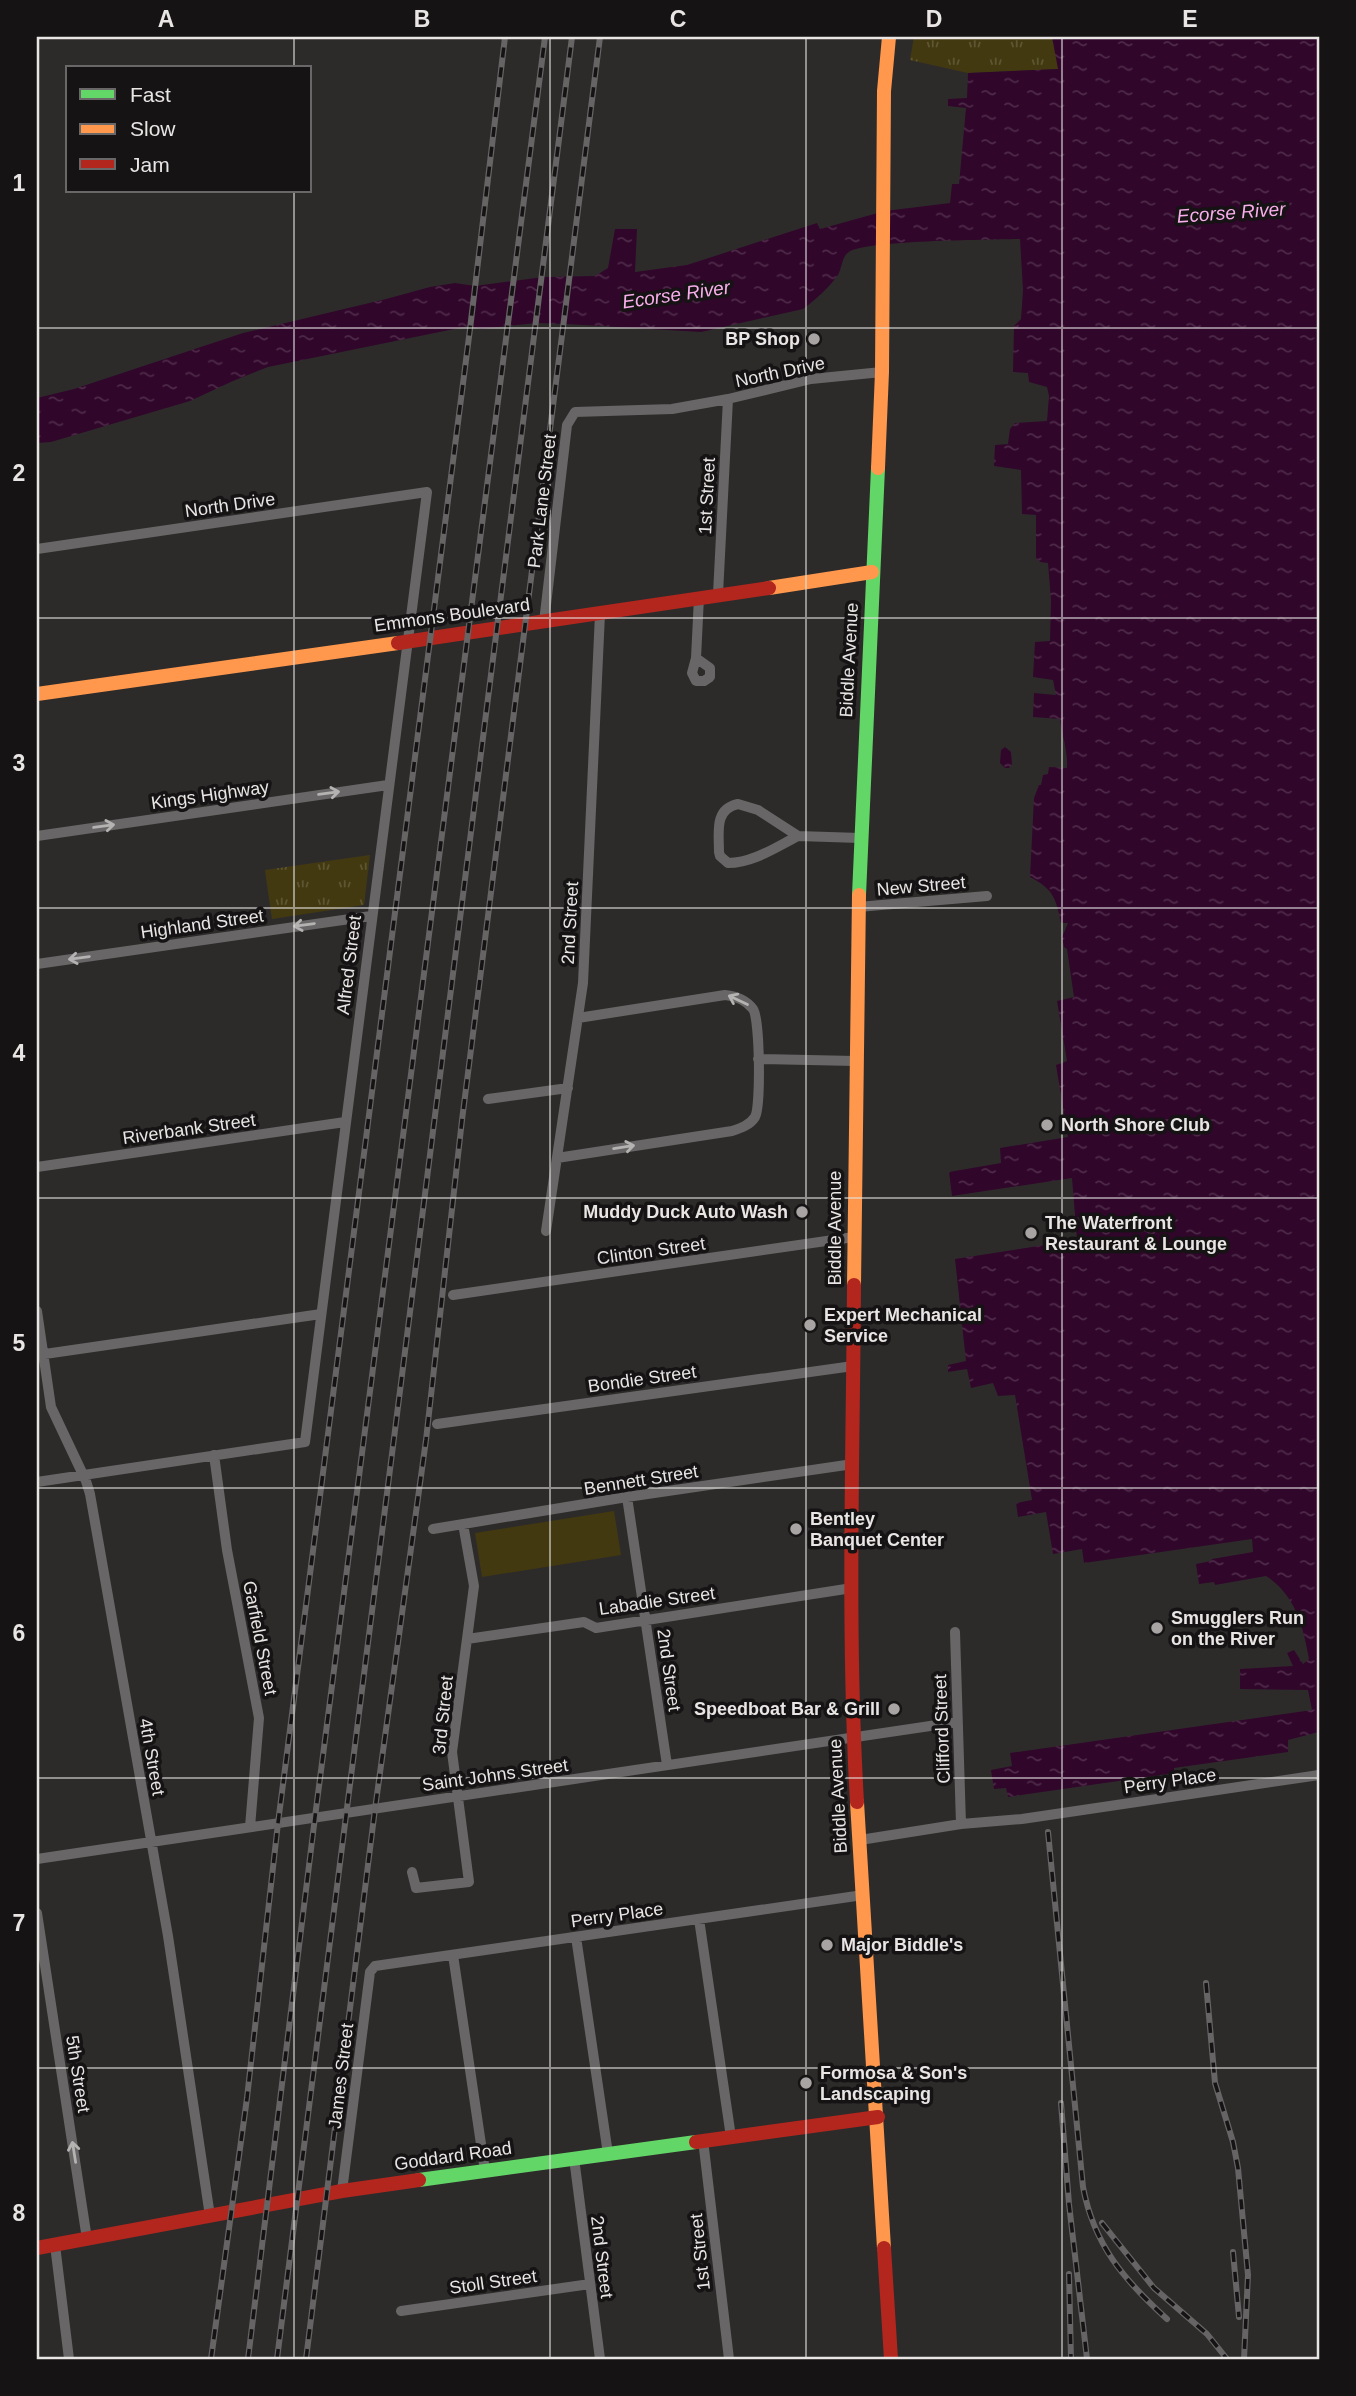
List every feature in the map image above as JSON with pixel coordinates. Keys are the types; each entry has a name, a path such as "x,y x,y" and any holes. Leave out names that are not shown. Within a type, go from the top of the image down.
{"main road":[{"name":"Biddle Avenue","path":"889,37 884,91 883,372 858,907 852,1588 854,1737 891,2359"},
{"name":"Emmons Boulevard","path":"37,694 600,614 872,572"},
{"name":"Goddard Road","path":"37,2248 342,2191 878,2117"}],"street":[{"name":"North Drive","path":"567,425 575,412 649,411 728,399 811,379 883,372"},
{"name":"1st Street","path":"718,594 728,399"},
{"name":"Park Lane Street","path":"544,622 567,425"},
{"name":"North Drive","path":"37,549 427,492"},
{"name":"Alfred Street","path":"214,1455 305,1442 427,492"},
{"path":"696,658 699,597"},
{"name":"2nd Street","path":"546,1231 583,984 600,614"},
{"name":"Kings Highway","path":"37,836 388,785"},
{"path":"798,836 758,810 738,804 723,811 719,821 719,852 728,863 739,863 798,836 860,838"},
{"name":"New Street","path":"858,907 987,896"},
{"name":"Highland Street","path":"37,964 371,915"},
{"path":"557,1158 740,1128 754,1118 757,1112 758,1029 755,1013 745,1002 730,995 578,1018"},
{"path":"758,1059 855,1061"},
{"path":"488,1099 568,1088"},
{"name":"Riverbank Street","path":"37,1167 345,1122"},
{"name":"Clinton Street","path":"453,1295 854,1237"},
{"name":"4th Street","path":"37,1311 40,1355 51,1408 90,1494 152,1842 210,2216"},
{"path":"40,1355 321,1314"},
{"name":"Bondie Street","path":"437,1424 853,1366"},
{"path":"37,1482 214,1455"},
{"name":"Garfield Street","path":"214,1455 227,1550 259,1718 250,1827"},
{"name":"Bennett Street","path":"433,1529 853,1464"},
{"name":"2nd Street","path":"627,1497 667,1765"},
{"name":"3rd Street","path":"412,1872 416,1888 469,1882 452,1752 474,1586 463,1524"},
{"name":"Labadie Street","path":"467,1639 584,1622 596,1628 852,1588"},
{"name":"Clifford Street","path":"955,1632 961,1824"},
{"name":"Saint Johns Street","path":"37,1859 957,1722"},
{"name":"Perry Place","path":"860,1840 1319,1775"},
{"name":"Perry Place","path":"375,1966 863,1895"},
{"name":"5th Street","path":"37,1913 87,2239"},
{"path":"699,1919 731,2137"},
{"path":"576,1937 608,2154"},
{"path":"453,1955 485,2171"},
{"name":"James Street","path":"342,2191 370,1972 375,1966"},
{"name":"1st Street","path":"703,2140 729,2359"},
{"name":"2nd Street","path":"574,2158 600,2359"},
{"path":"55,2245 69,2359"},
{"name":"Stoll Street","path":"401,2311 590,2284"}],"green space":[{"path":"914,37 1052,37 1059,69 968,73 910,60"},
{"path":"370,855 364,905 272,919 265,870"},
{"path":"614,1511 621,1555 482,1577 475,1533"}],"water":[{"name":"Ecorse River","path":"1052,37 1319,37 1319,1732 1288,1740 1288,1752 1174,1768 1174,1773 1008,1797 1006,1788 994,1789 991,1770 1012,1766 1010,1753 1312,1710 1308,1690 1240,1689 1240,1669 1293,1666 1287,1653 1294,1650 1303,1664 1309,1659 1296,1612 1284,1592 1266,1576 1215,1585 1214,1582 1199,1584 1196,1564 1253,1552 1252,1539 1084,1563 1082,1549 1053,1554 1046,1512 1018,1517 1016,1503 1032,1500 1015,1395 998,1396 993,1383 971,1388 967,1369 948,1372 948,1365 966,1361 955,1259 1077,1240 1072,1178 952,1196 949,1172 1001,1163 1000,1148 1068,1137 1056,1065 1067,1061 1057,1001 1074,997 1067,949 1062,937 1068,923 1061,923 1049,890 1030,877 1034,798 1043,775 1048,774 1049,767 1067,768 1060,719 1033,717 1034,693 1056,695 1053,680 1033,677 1035,642 1050,641 1048,563 1040,562 1036,558 1036,515 1022,514 1021,470 994,466 995,445 1008,444 1010,429 1015,423 1047,421 1047,387 1029,382 1028,373 1013,372 1014,326 1021,319 1023,290 1020,239 903,243 860,248 847,254 834,280 803,309 701,332 536,323 481,329 469,326 268,367 190,401 51,442 37,443 37,398 74,389 243,333 430,287 455,283 475,286 543,277 595,276 608,268 615,229 637,229 635,272 687,265 817,223 820,229 885,211 950,203 952,184 959,184 966,108 948,106 948,99 967,98 968,73 1058,69"},
{"path":"1005,747 1011,752 1012,764 1009,768 1000,763 1001,750"}],"railway":[{"path":"211,2359 247,2098 278,1823 505,37"},
{"path":"248,2359 315,1817 545,37"},
{"path":"277,2359 572,37"},
{"path":"306,2359 375,1809 426,1440 462,1120 600,37"},
{"path":"1048,1832 1083,2187 1088,2208 1113,2260 1137,2290 1167,2319"},
{"path":"1206,1983 1215,2083 1238,2168 1248,2275 1244,2359"},
{"path":"1061,2103 1069,2204 1087,2359"},
{"path":"1102,2223 1154,2288 1207,2334 1227,2359"},
{"path":"1233,2252 1239,2317"},
{"path":"1069,2274 1071,2359"}],"traffic: fast":[{"path":"859,895 878,468"},
{"path":"419,2180 696,2142"}],"traffic: slow":[{"path":"878,468 882,372 884,91 889,37"},
{"path":"769,588 872,572"},
{"path":"37,694 398,643"},
{"path":"854,1285 859,895"},
{"path":"857,1802 884,2248"}],"traffic: jam":[{"path":"398,643 769,588"},
{"path":"854,1285 851,1608 857,1802"},
{"path":"696,2142 878,2117"},
{"path":"37,2248 342,2191 419,2180"},
{"path":"884,2248 891,2359"}],"place":[{"name":"BP Shop","path":"814,339"},
{"name":"North Shore Club","path":"1047,1125"},
{"name":"Muddy Duck Auto Wash","path":"802,1212"},
{"name":"The Waterfront Restaurant & Lounge","path":"1031,1233"},
{"name":"Expert Mechanical Service","path":"810,1325"},
{"name":"Bentley Banquet Center","path":"796,1529"},
{"name":"Smugglers Run on the River","path":"1157,1628"},
{"name":"Speedboat Bar & Grill","path":"894,1709"},
{"name":"Major Biddle's","path":"827,1945"},
{"name":"Formosa & Son's Landscaping","path":"806,2083"}]}
